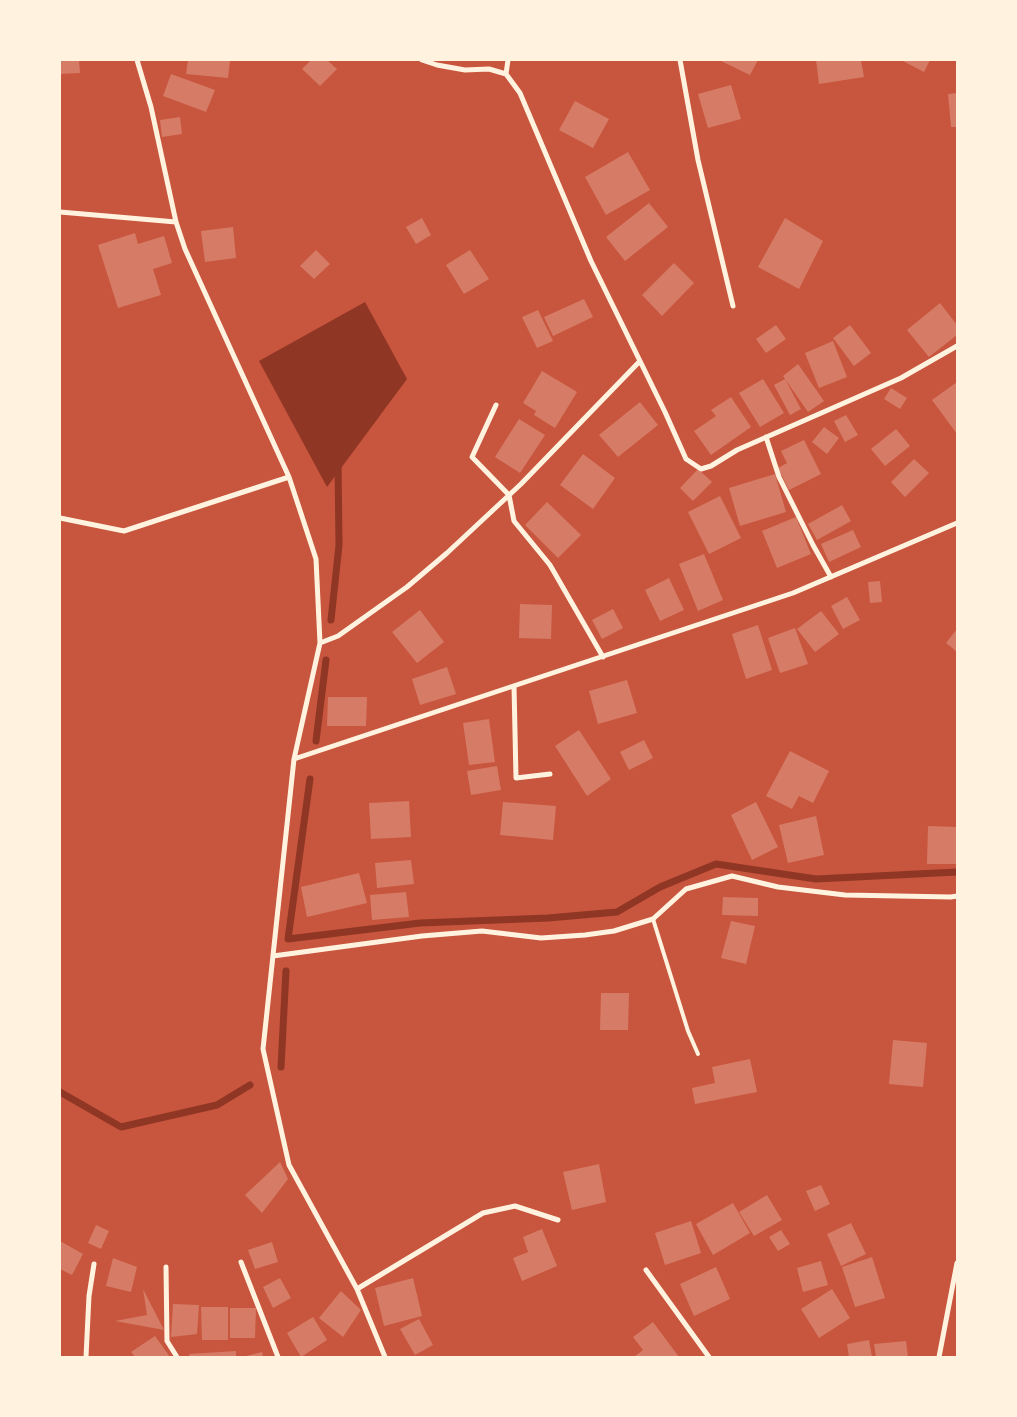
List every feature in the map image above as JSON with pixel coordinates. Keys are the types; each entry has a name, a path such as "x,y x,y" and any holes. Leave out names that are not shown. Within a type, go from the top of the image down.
{"street":[{"path":"137,60 151,107 176,222 185,250 289,477 316,559 320,643 294,760 263,1049 289,1165 357,1289 385,1357"},
{"path":"422,60 436,65 465,70 488,69 506,74 520,93 591,261 686,459 701,469 711,466 737,450 901,378 957,346"},
{"path":"506,74 508,60"},
{"path":"680,60 698,160 733,306"},
{"path":"60,212 176,222"},
{"path":"320,643 338,636 407,587 447,553 509,495 640,361"},
{"path":"496,405 472,457 509,495 514,521 550,565 603,657"},
{"path":"766,437 779,477 831,577"},
{"path":"60,518 124,531 289,477"},
{"path":"294,760 792,594 957,522"},
{"path":"514,686 516,778 550,774"},
{"path":"273,956 422,936 482,931 541,938 614,931 653,919 686,889 732,876 778,887 845,894 957,896"},
{"path":"357,1289 483,1213 515,1206 558,1220"},
{"path":"241,1262 278,1357"},
{"path":"939,1357 957,1263"},
{"path":"86,1357 89,1296 94,1264"},
{"path":"166,1267 167,1341 177,1357"},
{"path":"646,1270 709,1357"}],"lane":[{"path":"653,919 688,1031 698,1054"}],"shaded area":[{"path":"365,302 407,379 327,487 259,361"}],"building":[{"path":"60,60 79,60 80,73 60,74"},
{"path":"188,60 230,60 228,78 186,74"},
{"path":"311,60 327,60 337,69 320,86 302,69"},
{"path":"719,60 758,60 750,75"},
{"path":"816,60 861,60 864,77 819,84"},
{"path":"901,60 930,60 924,72"},
{"path":"171,74 215,90 206,112 163,96"},
{"path":"731,85 741,119 708,128 698,94"},
{"path":"957,93 957,127 951,127 948,94"},
{"path":"575,101 609,119 593,148 559,130"},
{"path":"180,117 182,134 162,137 160,120"},
{"path":"628,152 650,190 606,215 585,177"},
{"path":"649,203 668,227 625,261 606,237"},
{"path":"422,218 431,235 416,244 406,227"},
{"path":"785,218 823,241 799,289 758,267"},
{"path":"233,227 236,258 205,262 201,231"},
{"path":"135,233 138,244 164,236 172,263 153,269 161,295 118,308 98,245"},
{"path":"316,250 330,264 314,279 300,266"},
{"path":"470,250 489,279 464,294 446,265"},
{"path":"674,263 694,283 662,316 642,295"},
{"path":"584,299 593,317 553,336 544,317"},
{"path":"940,303 957,325 957,335 929,357 907,330"},
{"path":"538,310 553,341 537,348 522,317"},
{"path":"776,325 786,339 766,353 756,339"},
{"path":"850,325 871,353 854,366 833,338"},
{"path":"833,341 847,377 819,388 805,353"},
{"path":"798,364 824,401 808,412 783,376"},
{"path":"542,371 577,392 555,428 534,415 536,411 523,403"},
{"path":"763,379 784,413 760,427 739,393"},
{"path":"785,379 801,409 790,415 774,385"},
{"path":"957,382 957,434 932,400"},
{"path":"891,388 907,398 900,409 884,399"},
{"path":"731,397 751,427 711,455 694,431 716,416 711,410"},
{"path":"640,402 658,425 618,457 599,435"},
{"path":"846,415 858,435 845,442 834,421"},
{"path":"519,419 545,435 520,473 495,457"},
{"path":"824,427 839,438 827,454 812,442"},
{"path":"896,429 910,446 885,466 871,449"},
{"path":"804,440 821,474 789,490 778,468 787,463 781,451"},
{"path":"583,454 615,478 593,509 560,485"},
{"path":"914,459 929,473 905,497 891,482"},
{"path":"698,469 712,482 693,501 680,488"},
{"path":"775,474 786,512 740,526 729,488"},
{"path":"720,496 741,538 709,554 688,512"},
{"path":"547,502 581,535 558,558 525,525"},
{"path":"842,505 851,521 817,540 808,524"},
{"path":"796,517 811,554 777,568 762,531"},
{"path":"853,530 861,547 829,562 821,544"},
{"path":"704,554 723,600 698,611 679,564"},
{"path":"669,578 684,610 660,621 645,590"},
{"path":"880,581 882,602 870,603 868,582"},
{"path":"847,597 860,620 843,629 831,606"},
{"path":"520,604 552,605 551,639 519,638"},
{"path":"613,609 623,628 602,639 592,620"},
{"path":"420,610 444,642 417,663 392,632"},
{"path":"821,611 839,634 815,652 797,629"},
{"path":"758,625 772,670 746,679 732,634"},
{"path":"795,628 808,664 780,673 768,638"},
{"path":"957,629 957,652 946,643"},
{"path":"447,667 456,694 420,705 412,679"},
{"path":"627,680 637,713 598,724 589,691"},
{"path":"328,697 367,697 366,726 327,726"},
{"path":"489,719 495,762 469,765 463,723"},
{"path":"579,730 611,779 587,796 555,746"},
{"path":"644,740 653,758 629,770 620,752"},
{"path":"790,751 829,771 813,803 799,796 792,809 766,796"},
{"path":"497,766 501,790 471,795 467,771"},
{"path":"409,801 411,837 371,839 369,803"},
{"path":"503,802 556,806 553,840 500,835"},
{"path":"756,802 778,847 752,860 731,815"},
{"path":"816,816 824,855 788,863 779,825"},
{"path":"928,826 957,827 957,864 927,864"},
{"path":"411,860 414,884 377,888 375,863"},
{"path":"359,873 367,903 307,917 301,887"},
{"path":"406,892 409,917 372,920 370,895"},
{"path":"723,897 758,898 758,916 722,915"},
{"path":"731,921 755,926 746,964 721,958"},
{"path":"601,993 629,993 628,1030 600,1030"},
{"path":"893,1040 927,1043 923,1087 889,1084"},
{"path":"750,1059 757,1092 695,1104 692,1088 715,1083 712,1067"},
{"path":"280,1162 288,1179 262,1213 245,1195"},
{"path":"599,1164 606,1202 572,1210 563,1172"},
{"path":"821,1185 830,1204 815,1211 806,1191"},
{"path":"767,1195 782,1220 754,1236 739,1212"},
{"path":"733,1203 750,1233 713,1255 696,1224"},
{"path":"691,1221 701,1253 665,1265 655,1233"},
{"path":"851,1223 866,1254 841,1266 827,1234"},
{"path":"96,1225 109,1231 101,1249 88,1243"},
{"path":"542,1229 557,1266 522,1281 513,1258 528,1252 523,1237"},
{"path":"781,1230 790,1244 778,1251 769,1237"},
{"path":"60,1241 83,1254 72,1275 60,1269"},
{"path":"272,1242 278,1262 255,1269 248,1250"},
{"path":"872,1257 885,1298 855,1307 842,1267"},
{"path":"113,1258 137,1267 131,1292 106,1286"},
{"path":"821,1261 828,1285 803,1292 797,1268"},
{"path":"716,1267 730,1299 694,1316 680,1284"},
{"path":"280,1278 291,1298 273,1308 263,1287"},
{"path":"413,1278 422,1316 384,1326 375,1288"},
{"path":"143,1289 164,1330 115,1321 147,1315"},
{"path":"832,1289 850,1318 819,1338 801,1309"},
{"path":"341,1291 361,1310 343,1337 319,1318"},
{"path":"173,1304 199,1305 197,1334 171,1337"},
{"path":"201,1307 228,1307 228,1340 202,1340"},
{"path":"230,1308 256,1308 255,1338 230,1338"},
{"path":"313,1317 327,1340 301,1357 287,1333"},
{"path":"419,1319 433,1345 415,1355 400,1329"},
{"path":"653,1322 679,1357 634,1357 643,1350 633,1337"},
{"path":"155,1336 170,1357 135,1357 131,1352"},
{"path":"869,1340 872,1357 849,1357 847,1344"},
{"path":"906,1341 908,1357 876,1357 874,1344"},
{"path":"236,1351 236,1357 190,1357 189,1354"},
{"path":"262,1352 263,1357 246,1357 246,1356"}],"waterway":[{"path":"331,620 339,545 338,463"},
{"path":"316,741 326,660"},
{"path":"310,779 288,939 420,923 548,918 617,912 660,887 716,864 816,879 957,872"},
{"path":"281,1067 286,971"},
{"path":"60,1092 121,1127 217,1105 250,1085"}]}
